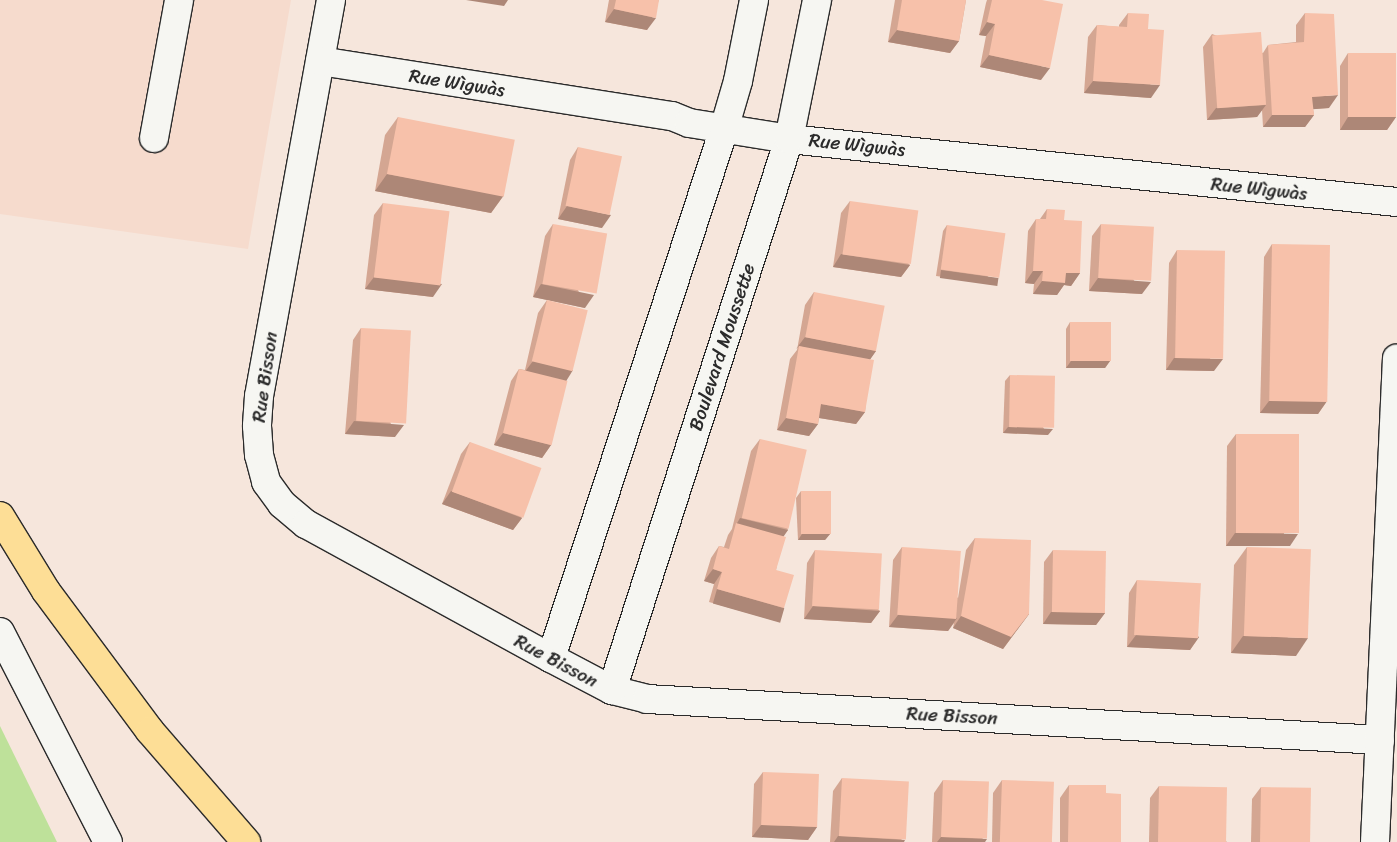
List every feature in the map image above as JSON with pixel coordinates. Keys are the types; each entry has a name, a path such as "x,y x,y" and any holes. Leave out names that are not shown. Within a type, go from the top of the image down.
{"highway":[{"path":"0,516 46,591 144,723 246,842"}],"street":[{"path":"154,138 179,0"},
{"name":"Rue Bisson","path":"331,0 259,396 259,455 266,482 282,504 306,524 612,690 656,700 1380,740"},
{"path":"550,658 724,129 738,81 754,0"},
{"name":"Boulevard Moussette","path":"612,690 789,138 817,0"},
{"name":"Rue Wìgwàs","path":"320,61 672,116 724,129 789,138 1397,202"},
{"path":"1375,842 1397,358"},
{"path":"0,632 108,842"}],"shaded area":[{"path":"0,0 291,0 248,249 0,214"}],"green space":[{"path":"0,726 57,842 0,842"}],"building":[{"path":"616,0 659,0 656,18 614,9"},
{"path":"902,0 966,0 959,41 897,30"},
{"path":"992,0 1042,0 1063,4 1050,68 989,55 995,24 987,22"},
{"path":"1128,13 1149,14 1148,29 1164,30 1160,85 1093,81 1097,25 1127,27"},
{"path":"1305,13 1334,14 1338,95 1312,97 1314,115 1272,115 1268,45 1304,42"},
{"path":"1261,32 1266,105 1217,108 1212,35"},
{"path":"1348,53 1396,53 1396,117 1348,117"},
{"path":"398,117 515,140 504,197 387,174"},
{"path":"578,147 622,156 610,215 566,206"},
{"path":"850,201 918,211 911,264 842,254"},
{"path":"383,203 450,211 440,286 374,277"},
{"path":"1047,209 1065,210 1064,220 1082,221 1080,273 1066,273 1065,283 1042,281 1043,271 1033,271 1036,219 1046,219"},
{"path":"553,224 607,234 597,294 542,284"},
{"path":"1101,224 1154,227 1151,281 1098,278"},
{"path":"947,225 1005,233 999,278 941,270"},
{"path":"1272,244 1330,245 1327,402 1269,401"},
{"path":"1177,250 1225,251 1223,359 1175,358"},
{"path":"814,292 885,306 876,351 805,337"},
{"path":"547,300 588,310 573,371 532,361"},
{"path":"1070,322 1111,322 1111,361 1070,361"},
{"path":"361,328 411,331 406,423 356,421"},
{"path":"799,346 874,360 865,412 821,404 818,424 786,418"},
{"path":"519,369 568,381 552,445 503,433"},
{"path":"1010,375 1055,376 1054,428 1009,427"},
{"path":"1236,434 1299,434 1299,533 1236,533"},
{"path":"760,439 807,450 789,529 742,518"},
{"path":"470,442 541,468 523,518 452,492"},
{"path":"801,491 831,491 831,534 801,534"},
{"path":"736,523 786,537 776,570 794,575 784,608 717,589 722,572 713,569 719,546 729,549"},
{"path":"975,538 1031,540 1029,614 1011,637 961,616"},
{"path":"902,547 961,551 956,619 897,615"},
{"path":"1247,547 1311,549 1308,638 1244,636"},
{"path":"815,550 882,554 879,609 812,606"},
{"path":"1053,550 1106,551 1105,613 1052,612"},
{"path":"1137,580 1201,583 1198,638 1134,635"},
{"path":"763,772 819,774 817,827 761,825"},
{"path":"842,778 909,782 906,839 839,836"},
{"path":"943,780 989,782 987,839 941,837"},
{"path":"1002,780 1054,782 1052,842 1000,842"},
{"path":"1069,785 1106,785 1106,793 1121,794 1121,842 1068,842"},
{"path":"1159,786 1227,787 1226,842 1158,842"},
{"path":"1261,787 1311,788 1310,842 1260,842"}]}
